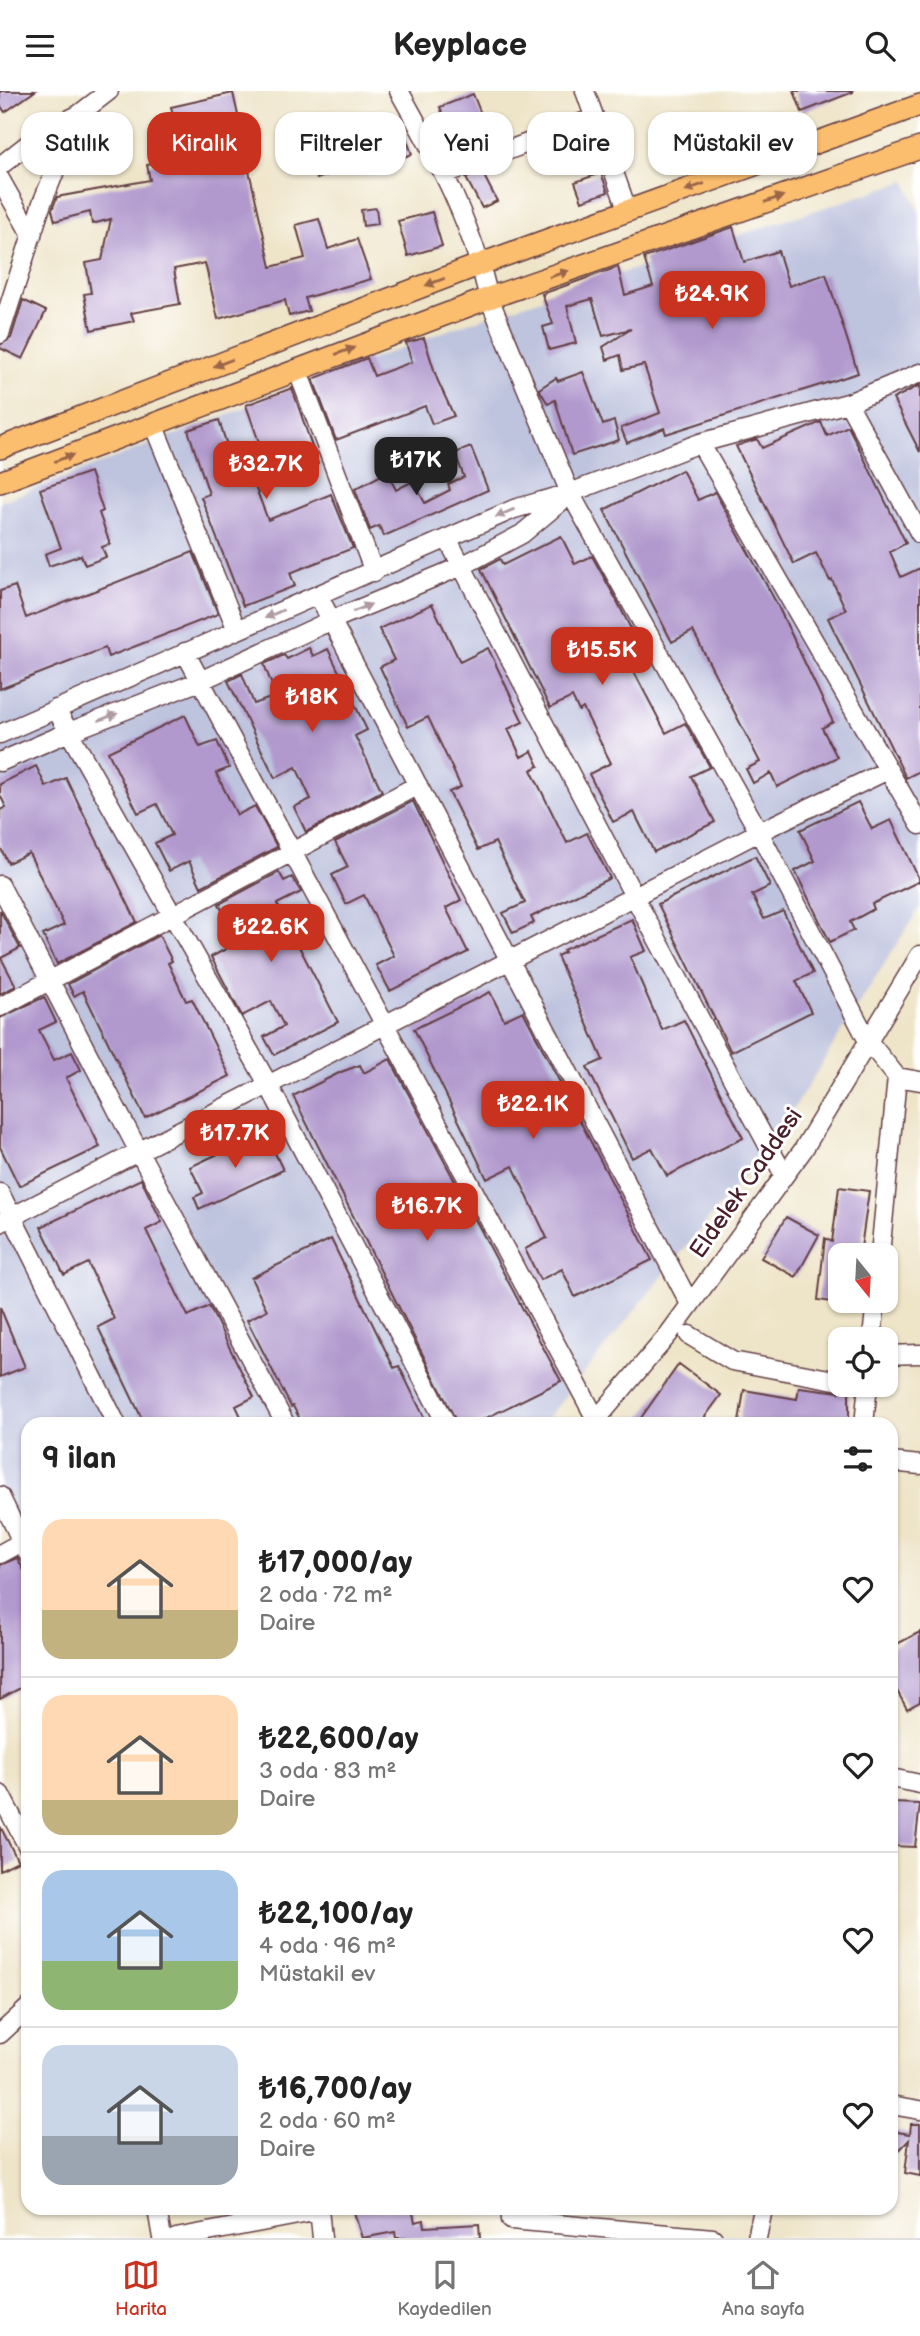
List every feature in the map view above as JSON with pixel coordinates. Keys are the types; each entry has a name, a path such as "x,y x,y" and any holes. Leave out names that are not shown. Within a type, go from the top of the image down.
{"main road":[{"path":"0,448 481,264 920,105"},
{"path":"0,482 489,298 920,148"}],"street":[{"path":"82,112 109,91"},
{"path":"399,91 420,129"},
{"path":"585,91 592,112"},
{"path":"0,166 21,150"},
{"path":"0,334 55,175"},
{"path":"445,175 481,264 489,298 570,493 759,832 868,1041 897,1077 920,1081"},
{"path":"615,175 628,212"},
{"path":"0,179 32,236"},
{"path":"297,369 374,572"},
{"path":"0,734 514,509 570,493 700,443 848,403 920,373"},
{"path":"848,403 920,534"},
{"path":"153,424 237,630"},
{"path":"700,443 920,825"},
{"path":"0,762 69,731 200,681 332,620 462,566 522,534 570,493"},
{"path":"447,538 634,896 784,1175"},
{"path":"318,595 690,1304"},
{"path":"185,652 591,1417"},
{"path":"56,709 268,1084 443,1417"},
{"path":"6,1219 759,832 888,770"},
{"path":"0,1007 418,785"},
{"path":"0,885 282,1417"},
{"name":"Eldelek Caddesi","path":"598,1417 690,1304 784,1175 920,955"},
{"path":"881,1243 897,1077"},
{"path":"0,1193 6,1219 113,1417"},
{"path":"689,1335 732,1361 828,1379"},
{"path":"898,1355 920,1354"},
{"path":"864,1417 865,1397"},
{"path":"898,1463 920,1465"},
{"path":"0,1496 21,1540"},
{"path":"0,1554 21,1549"},
{"path":"898,1779 920,1784"},
{"path":"0,1794 21,1834"},
{"path":"0,2034 21,2014"},
{"path":"898,2106 920,2110"},
{"path":"159,2215 162,2238"},
{"path":"176,2238 293,2215"},
{"path":"320,2215 322,2238"},
{"path":"511,2215 511,2220 713,2238"},
{"path":"757,2238 762,2215"}],"shaded area":[{"path":"906,181 920,214 920,907 779,1132 549,1417 21,1417 21,1514 0,1521 0,502 456,327"}],"building":[{"path":"0,91 35,91 5,112 0,105"},
{"path":"794,91 853,91 853,92 802,112"},
{"path":"233,93 237,112 172,112 171,107"},
{"path":"473,94 480,112 442,112 440,107"},
{"path":"406,138 412,154 406,156"},
{"path":"149,175 250,175 271,267 305,258 296,225 319,219 328,249 357,239 371,279 305,298 309,311 289,316 285,300 218,319 205,263 174,269 180,304 131,313 134,321 91,330 84,294 91,293 86,263 102,260 111,219 92,224 90,212 55,221 52,210 57,197 150,180"},
{"path":"484,175 497,201 482,208 466,178"},
{"path":"602,175 608,192 582,201 575,182"},
{"path":"376,208 378,224 363,226 361,210"},
{"path":"432,212 442,246 408,256 398,221"},
{"path":"733,227 744,262 778,251 789,286 826,274 858,373 666,434 664,428 627,443 621,428 660,413 644,365 623,370 620,355 607,360 603,347 631,329 603,336 592,299 567,306 576,343 549,350 543,327 553,324 542,294 618,267 625,295 653,286 644,258"},
{"path":"23,300 46,311 23,359 0,348 0,345 11,338"},
{"path":"424,338 437,379 454,416 432,424 425,406 336,440 313,379 367,358 374,376 412,362 406,343"},
{"path":"583,372 603,425 614,421 619,440 572,455 555,400 548,404 539,389 556,378 558,381"},
{"path":"920,385 920,452 893,399"},
{"path":"292,388 318,464 255,486 268,520 331,494 353,548 290,573 295,586 243,606 201,497 209,494 188,430 219,420 230,455 260,445 246,405"},
{"path":"821,422 827,436 848,426 906,543 890,552 901,577 920,568 920,771 906,778 828,618 846,610 832,580 830,581 816,553 794,564 736,446 757,439 762,448"},
{"path":"471,447 488,490 384,536 379,526 370,530 355,489 387,472 396,490 413,481 425,503 450,490 448,484 464,477 455,453"},
{"path":"682,470 698,500 715,492 777,604 833,722 822,728 837,757 777,787 771,773 753,783 746,769 760,762 693,631 672,642 604,510"},
{"path":"90,472 103,511 99,513 110,544 102,547 106,557 85,565 81,555 49,566 45,554 61,548 40,489"},
{"path":"561,536 575,564 592,556 616,599 638,643 623,651 666,733 685,723 710,767 691,776 715,822 654,852 634,812 613,822 589,774 611,763 583,708 579,711 572,697 550,708 481,569 500,559 503,565"},
{"path":"193,552 218,614 108,657 105,648 0,689 0,591 15,586 26,618"},
{"path":"432,604 460,662 488,648 523,722 508,729 521,757 532,751 539,766 531,770 567,843 587,833 610,878 531,917 534,923 513,933 503,913 525,903 495,842 478,850 449,792 461,787 428,717 408,727 380,667 394,660 379,629"},
{"path":"309,648 313,656 328,649 367,730 355,736 382,791 306,832 294,807 311,799 296,767 275,778 228,681 242,674 254,704 276,696 264,664 284,655 287,659"},
{"path":"185,715 200,747 217,741 229,768 216,773 237,815 255,806 277,847 201,887 189,861 169,871 155,843 172,835 157,804 138,813 108,752"},
{"path":"36,766 46,787 66,778 137,922 57,964 43,935 64,925 29,853 8,863 0,847 0,810 6,807 0,795 0,784"},
{"path":"413,801 461,900 446,908 468,952 390,991 376,965 394,956 364,895 346,904 332,875 348,867 335,842"},
{"path":"858,802 872,829 891,820 920,881 872,904 874,909 850,922 854,930 830,942 795,871 815,861 800,830"},
{"path":"755,856 770,886 752,895 764,919 783,911 813,973 796,981 811,1012 731,1052 658,904"},
{"path":"279,872 284,881 292,877 301,892 277,904 338,1022 274,1055 264,1037 284,1026 271,1001 242,1016 211,957 226,949 218,935 232,929 219,904"},
{"path":"0,910 20,948 1,958 16,986 0,994"},
{"path":"632,919 646,951 630,957 662,1030 684,1020 743,1138 667,1176 652,1148 632,1158 587,1067 603,1060 557,956 565,952 563,950"},
{"path":"159,935 172,961 168,963 186,1001 192,999 230,1076 145,1118 83,991 74,996 68,984"},
{"path":"490,992 504,1020 523,1011 652,1260 575,1297 562,1269 540,1280 525,1249 547,1238 513,1166 487,1179 414,1029"},
{"path":"44,997 56,1022 39,1030 54,1060 72,1052 81,1070 66,1078 100,1147 19,1186 0,1147 0,1018"},
{"path":"390,1059 561,1381 488,1417 454,1417 293,1096 360,1065 364,1073"},
{"path":"265,1132 283,1170 199,1209 194,1197 203,1193 190,1167"},
{"path":"141,1179 162,1222 146,1230 188,1316 209,1306 254,1397 236,1406 241,1417 141,1417 98,1327 114,1319 88,1263 64,1275 41,1227"},
{"path":"839,1187 869,1191 862,1243 828,1243 828,1301 818,1300 825,1238 832,1242"},
{"path":"786,1217 819,1235 796,1277 761,1258"},
{"path":"331,1239 394,1368 399,1366 424,1417 299,1417 293,1406 291,1407 247,1320 267,1310 251,1278"},
{"path":"0,1307 25,1367 0,1377"},
{"path":"679,1364 721,1395 705,1417 642,1417"},
{"path":"799,1387 828,1391 828,1397 849,1397 849,1417 740,1417 744,1390 797,1399"},
{"path":"17,1558 21,1565 21,1688 0,1699 0,1565"},
{"path":"920,1632 920,1702 907,1709 898,1693 898,1643"},
{"path":"898,1803 920,1804 915,1847 898,1846"},
{"path":"0,1826 18,1861 0,1870"},
{"path":"911,2124 920,2124 920,2176 905,2173 909,2140 898,2152 898,2132 910,2134"},
{"path":"355,2215 413,2215 415,2222 424,2220 425,2227 479,2224 480,2238 396,2238 395,2232 362,2238"}]}
